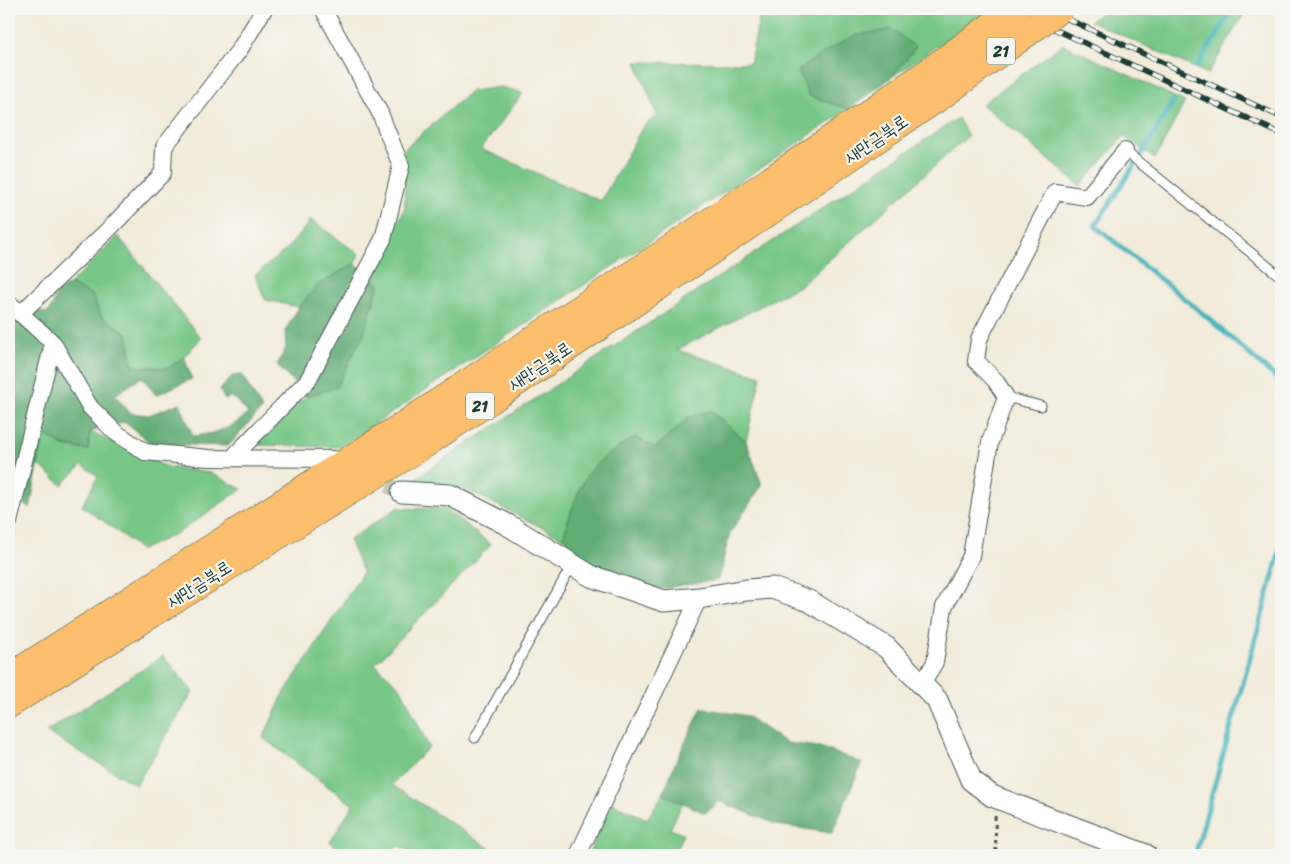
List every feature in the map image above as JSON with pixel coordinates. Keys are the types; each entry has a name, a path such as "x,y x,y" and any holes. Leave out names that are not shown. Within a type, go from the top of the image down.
{"highway":[{"name":"새만금북로","path":"9,704 426,443 934,84 1016,9"},
{"name":"새만금북로","path":"9,678 409,422 668,251 934,84 1059,9"}],"street":[{"path":"264,9 240,49 164,147 163,173 110,228 15,308 53,343 90,407 115,432 144,452 209,458 334,459"},
{"path":"232,458 308,380 383,239 401,166 380,113 323,9"},
{"path":"922,685 935,662 944,607 971,556 990,442 1006,397 995,380 976,361 979,339 1055,192 1087,197 1128,153"},
{"path":"9,522 53,343"},
{"path":"402,492 450,495 508,525 591,576 664,601 772,588 809,601 886,647 922,685 936,700 971,780 992,796 1146,855"},
{"path":"578,855 699,598"}],"lane":[{"path":"1128,153 1281,277"},
{"path":"1006,397 1041,406"},
{"path":"475,738 572,565"}],"path":[{"path":"992,796 995,811 996,855"}],"green space":[{"path":"761,9 973,9 983,14 892,77 916,47 809,96 849,109 340,447 257,445 306,396 336,387 379,286 373,280 405,207 404,149 471,91 501,87 523,93 481,149 601,201 642,128 657,115 636,62 750,63"},
{"path":"1106,9 1247,9 1208,74 1090,21"},
{"path":"891,29 916,47 892,77 849,109 809,96 798,71 821,54 853,36"},
{"path":"1063,44 1185,102 1155,159 1124,136 1080,186 982,104"},
{"path":"958,118 968,136 801,285 677,350 761,376 746,441 711,411 671,433 655,448 636,437 587,474 569,517 563,538 467,490 410,482"},
{"path":"311,220 359,254 355,263 318,285 299,307 265,300 255,275 287,249"},
{"path":"118,236 201,338 184,357 168,368 133,366 127,333 101,316 92,295 70,284"},
{"path":"355,263 379,285 363,336 336,388 306,396 277,365 286,348 285,331 299,307 318,285"},
{"path":"70,284 92,295 101,316 127,333 133,366 168,368 184,357 192,379 156,395 142,377 115,395 130,413 149,415 180,403 193,436 222,430 236,423 248,413 231,396 225,400 220,390 232,376 242,375 262,409 228,446 152,444 124,422 90,432 88,450 64,446 44,435 30,508 9,495 9,306 48,313 56,293"},
{"path":"711,411 746,441 762,485 730,533 718,580 658,589 583,561 563,538 576,498 591,470 609,454 636,437 656,448 689,417"},
{"path":"90,432 167,467 210,473 242,489 178,533 141,550 82,506 98,476 82,465 62,485 38,464 44,435 64,446 88,450"},
{"path":"397,508 446,509 491,545 375,664 401,688 429,747 392,785 500,855 418,855 398,846 389,855 344,855 330,842 353,805 263,738 283,695 363,572 349,540"},
{"path":"163,656 193,692 136,785 46,732"},
{"path":"702,708 747,716 786,743 820,747 862,763 832,833 778,825 719,801 705,813 663,794 675,763"},
{"path":"663,794 683,802 670,829 683,834 675,855 588,855 612,803 647,819"}],"waterway":[{"path":"1197,67 1233,9"},
{"path":"1174,100 1095,226 1207,317 1281,382"},
{"path":"1195,855 1281,547"}],"tunnel":[{"path":"366,475 402,492"}],"railway":[{"path":"1011,9 1281,134"},
{"path":"1046,9 1281,117"}]}
